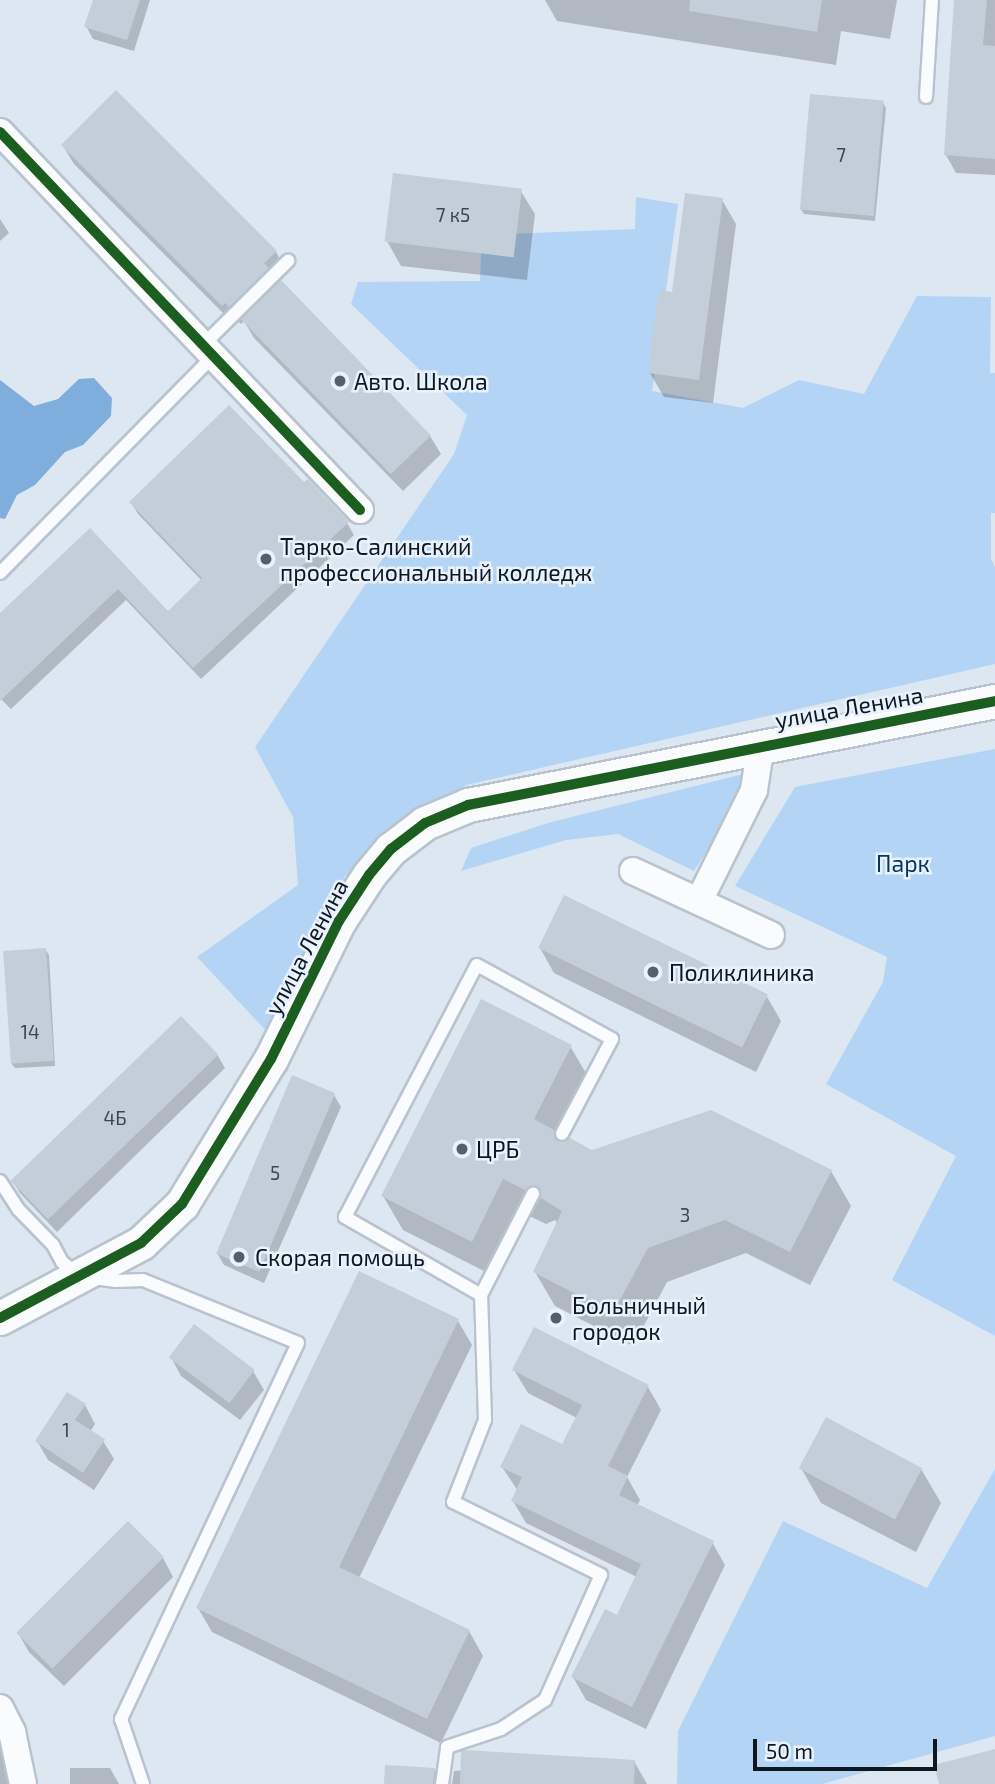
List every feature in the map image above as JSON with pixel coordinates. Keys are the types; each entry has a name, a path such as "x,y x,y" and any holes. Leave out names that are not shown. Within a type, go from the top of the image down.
{"street":[{"path":"0,132 360,510"},
{"name":"улица Ленина","path":"0,1318 141,1243 182,1204 271,1059 322,953 353,899 391,849 425,822 468,805 761,745 995,701"},
{"path":"699,901 754,790 761,745"},
{"path":"633,871 771,935"},
{"path":"0,1708 12,1732 23,1784"}],"lane":[{"path":"926,97 932,0"},
{"path":"0,573 208,351 288,261"},
{"path":"481,1295 345,1217 477,965 612,1039 562,1134"},
{"path":"0,1181 18,1209 53,1245 62,1262 80,1276 116,1281 143,1280 298,1343 121,1719 143,1784"},
{"path":"442,1784 447,1747 501,1729 545,1700 601,1575 453,1502 485,1420 481,1295 533,1194"}],"green space":[{"path":"636,197 678,204 652,391 743,408 799,380 864,394 917,296 991,297 990,373 995,373 995,513 991,513 991,558 995,568 995,664 466,785 345,876 271,1036 197,957 298,885 293,817 255,747 454,454 467,415 351,304 358,282 480,281 482,235 635,229"},
{"name":"Парк","path":"995,749 995,1336 892,1280 956,1156 826,1084 883,982 887,957 735,886 795,787"},
{"path":"759,770 694,871 618,834 566,840 461,871 471,848 548,823"},
{"path":"995,1469 995,1736 822,1784 677,1784 678,1731 783,1521 927,1588"}],"shaded area":[{"path":"94,378 112,398 111,416 83,445 65,452 35,485 17,495 5,519 0,518 0,380 34,406 58,399 79,379"}],"building":[{"path":"93,0 140,0 127,40 84,27"},
{"path":"690,0 822,0 817,32 689,11"},
{"path":"954,0 987,0 983,45 995,46 995,159 944,155"},
{"path":"116,90 277,251 264,263 269,268 229,307 225,303 222,306 61,145"},
{"path":"810,94 884,100 874,216 800,210"},
{"path":"393,173 522,189 514,257 385,241"},
{"path":"685,193 723,198 699,380 648,373 659,290 672,292"},
{"name":"Авто. Школа","path":"281,280 431,435 391,474 241,319"},
{"name":"Тарко-Салинский профессиональный колледж","path":"229,405 304,482 308,479 349,522 193,668 118,589 0,701 0,613 90,528 168,611 202,578 129,502"},
{"name":"Поликлиника","path":"564,895 768,995 742,1048 538,948"},
{"path":"46,948 54,1061 11,1064 3,951"},
{"path":"481,999 572,1045 534,1119 554,1130 554,1138 559,1142 570,1138 592,1150 711,1110 832,1170 790,1252 725,1220 648,1248 613,1313 533,1272 562,1211 541,1198 541,1190 536,1186 525,1190 503,1179 472,1242 381,1196"},
{"path":"181,1016 219,1055 48,1219 11,1181"},
{"path":"292,1075 335,1093 259,1272 216,1254"},
{"path":"359,1271 459,1319 339,1567 470,1630 427,1719 196,1608"},
{"path":"194,1324 255,1370 229,1403 169,1358"},
{"path":"534,1327 649,1385 608,1466 628,1476 619,1495 714,1541 632,1707 571,1677 605,1609 617,1615 641,1564 511,1501 522,1477 500,1467 521,1424 562,1444 582,1405 512,1370"},
{"path":"67,1392 86,1404 75,1420 105,1439 83,1473 35,1441"},
{"path":"826,1417 922,1468 895,1519 799,1468"},
{"path":"128,1521 164,1557 52,1669 16,1633"},
{"path":"995,1749 995,1784 939,1784 934,1765"},
{"path":"461,1751 635,1760 634,1784 460,1784"},
{"path":"385,1765 435,1768 433,1784 384,1784"}],"cycle path":[{"path":"0,132 360,510"},
{"path":"0,1318 141,1243 182,1204 271,1059 339,921 369,875 391,849 425,823 468,805 995,701"}],"place":[{"name":"Авто. Школа","path":"340,381"},
{"name":"Тарко-Салинский профессиональный колледж","path":"266,559"},
{"name":"Поликлиника","path":"653,972"},
{"name":"ЦРБ","path":"462,1149"},
{"name":"Скорая помощь","path":"239,1257"},
{"name":"Больничный городок","path":"556,1318"}]}
